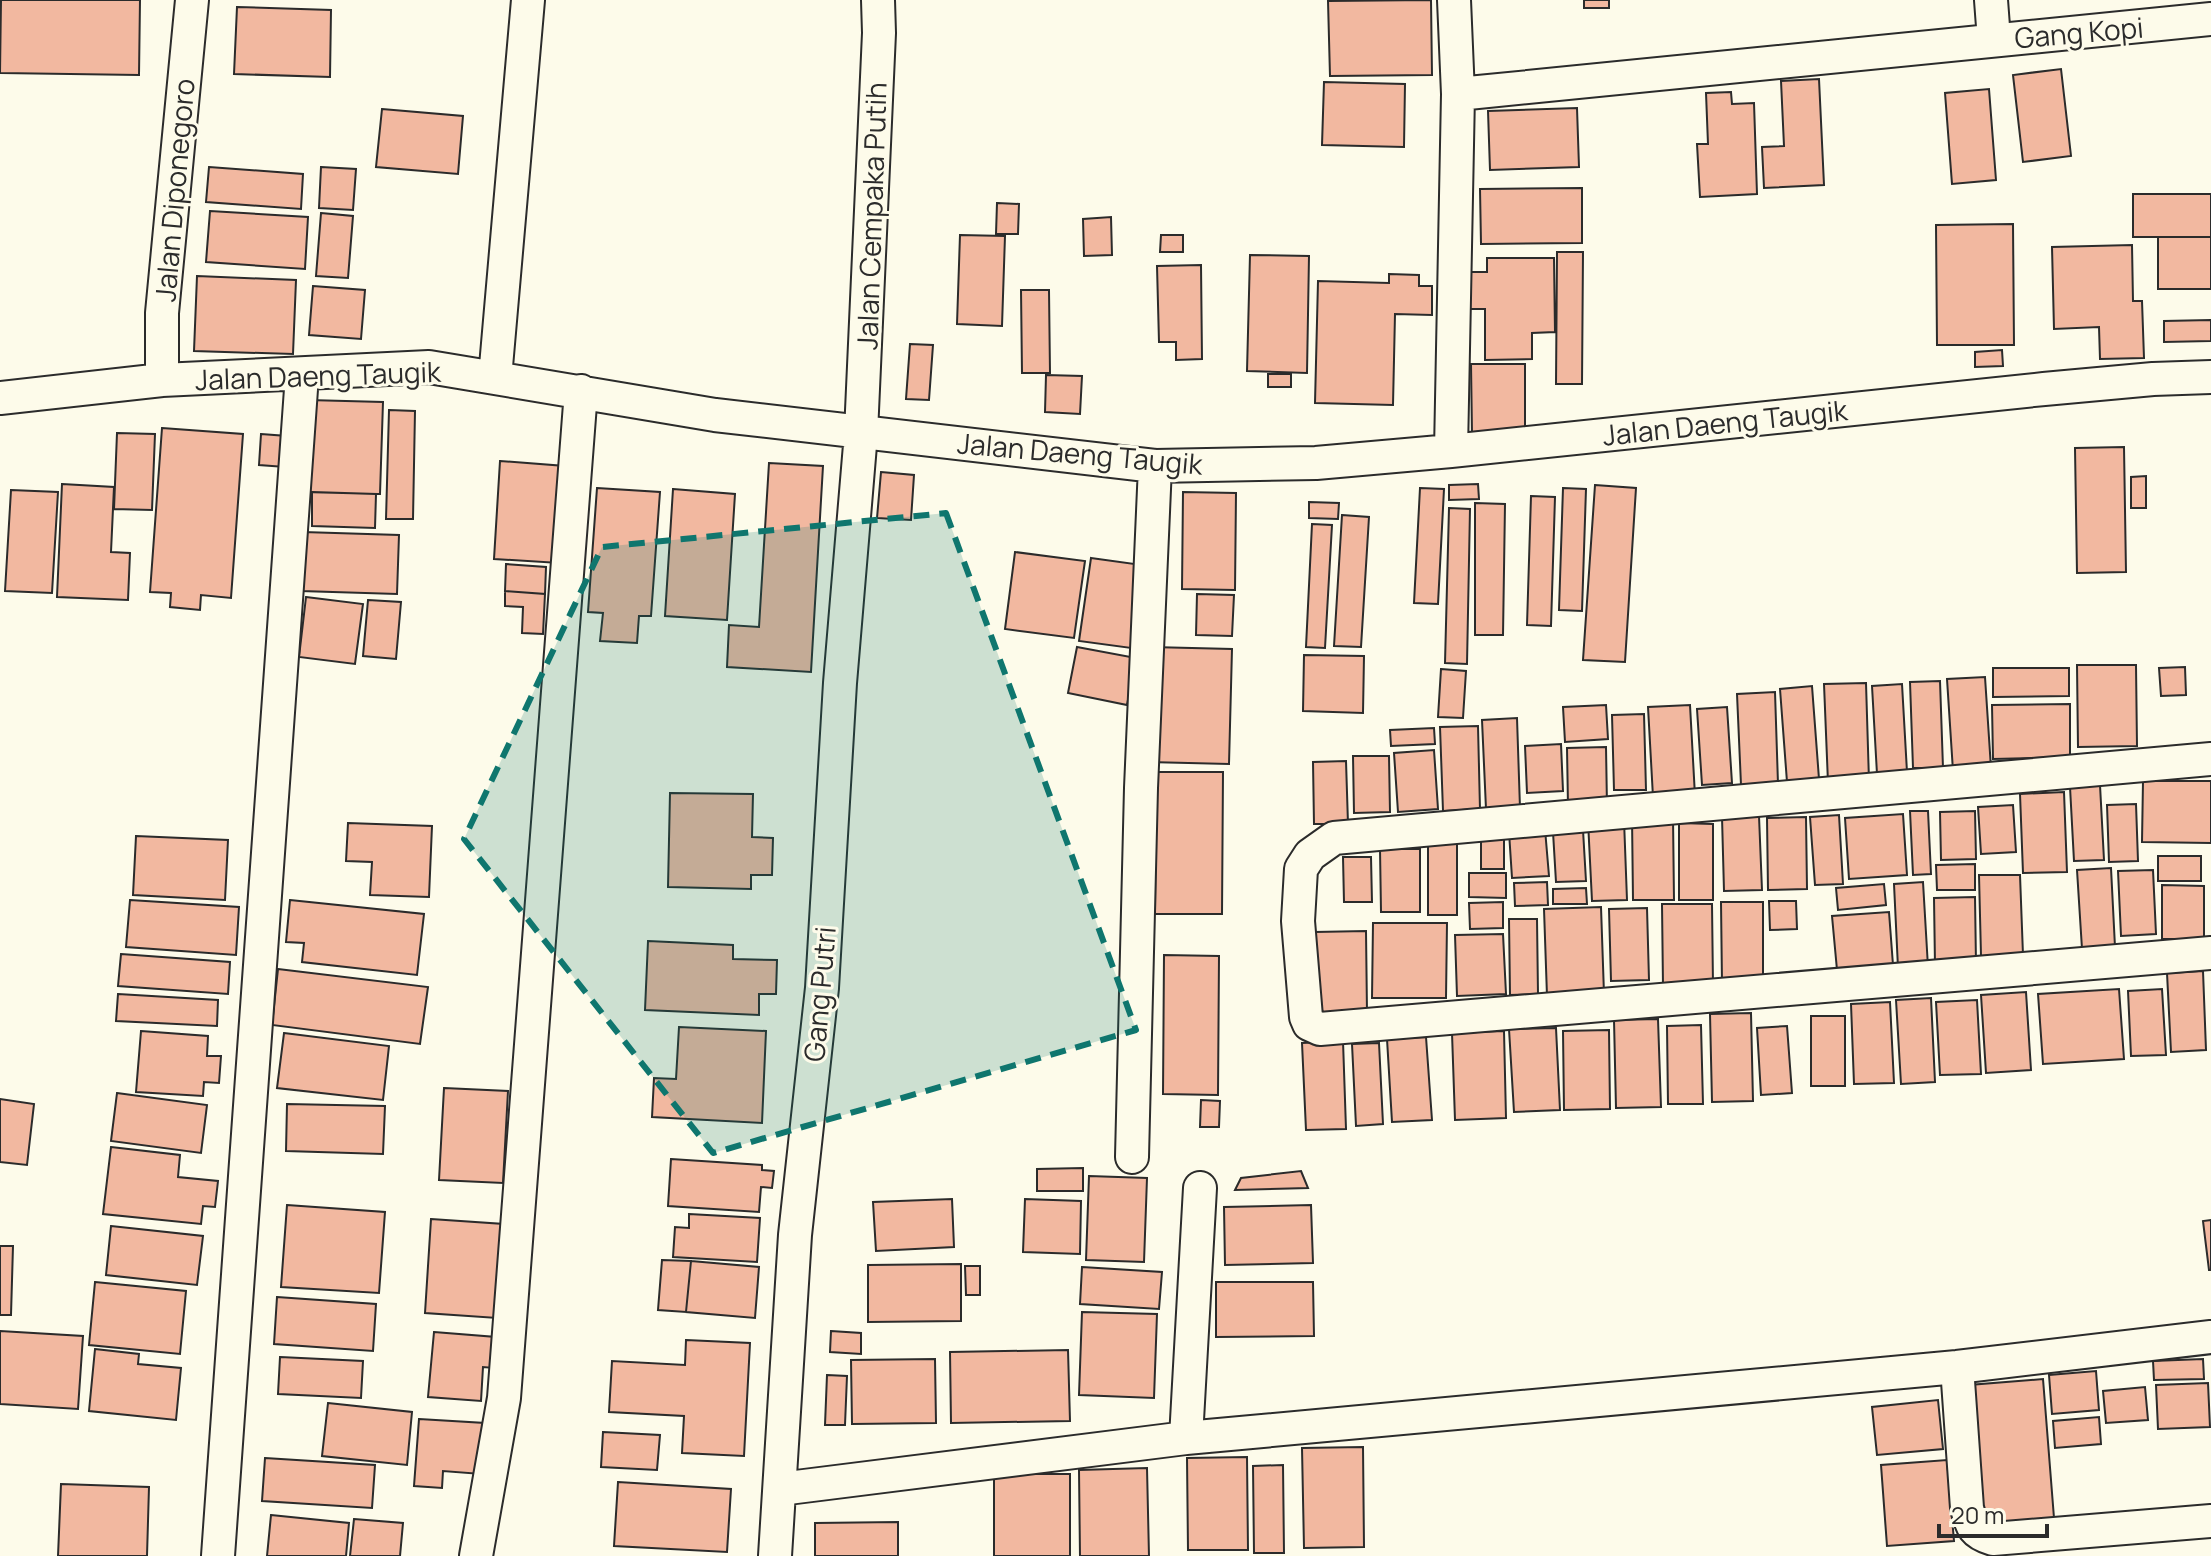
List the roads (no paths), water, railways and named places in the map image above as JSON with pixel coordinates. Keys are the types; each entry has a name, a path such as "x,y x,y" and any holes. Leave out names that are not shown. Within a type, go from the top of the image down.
{"street":[{"name":"Jalan Diponegoro","path":"162,380 162,313 192,0"},
{"path":"495,378 528,0"},
{"name":"Jalan Cempaka Putih","path":"861,433 878,0"},
{"path":"1451,451 1458,94 1454,0"},
{"path":"1991,0 1994,40"},
{"name":"Gang Kopi","path":"1458,94 2211,19"},
{"name":"Jalan Daeng Taugik","path":"0,398 162,380 429,367 715,415 1155,466 1316,463 2044,389 2211,377"},
{"path":"218,1556 302,375"},
{"path":"476,1556 504,1398 581,391"},
{"name":"Gang Putri","path":"775,1556 795,1235 822,988 840,683 861,433"},
{"path":"1132,1157 1141,788 1155,466"},
{"path":"2211,759 1334,838 1310,855 1301,869 1298,921 1306,1017 1309,1024 1320,1029 2211,953"},
{"path":"1186,1438 1200,1188"},
{"path":"780,1489 1186,1438 1957,1367 2211,1337"},
{"path":"1957,1367 1967,1508 1971,1525 1981,1535 1993,1539 2211,1521"}]}
